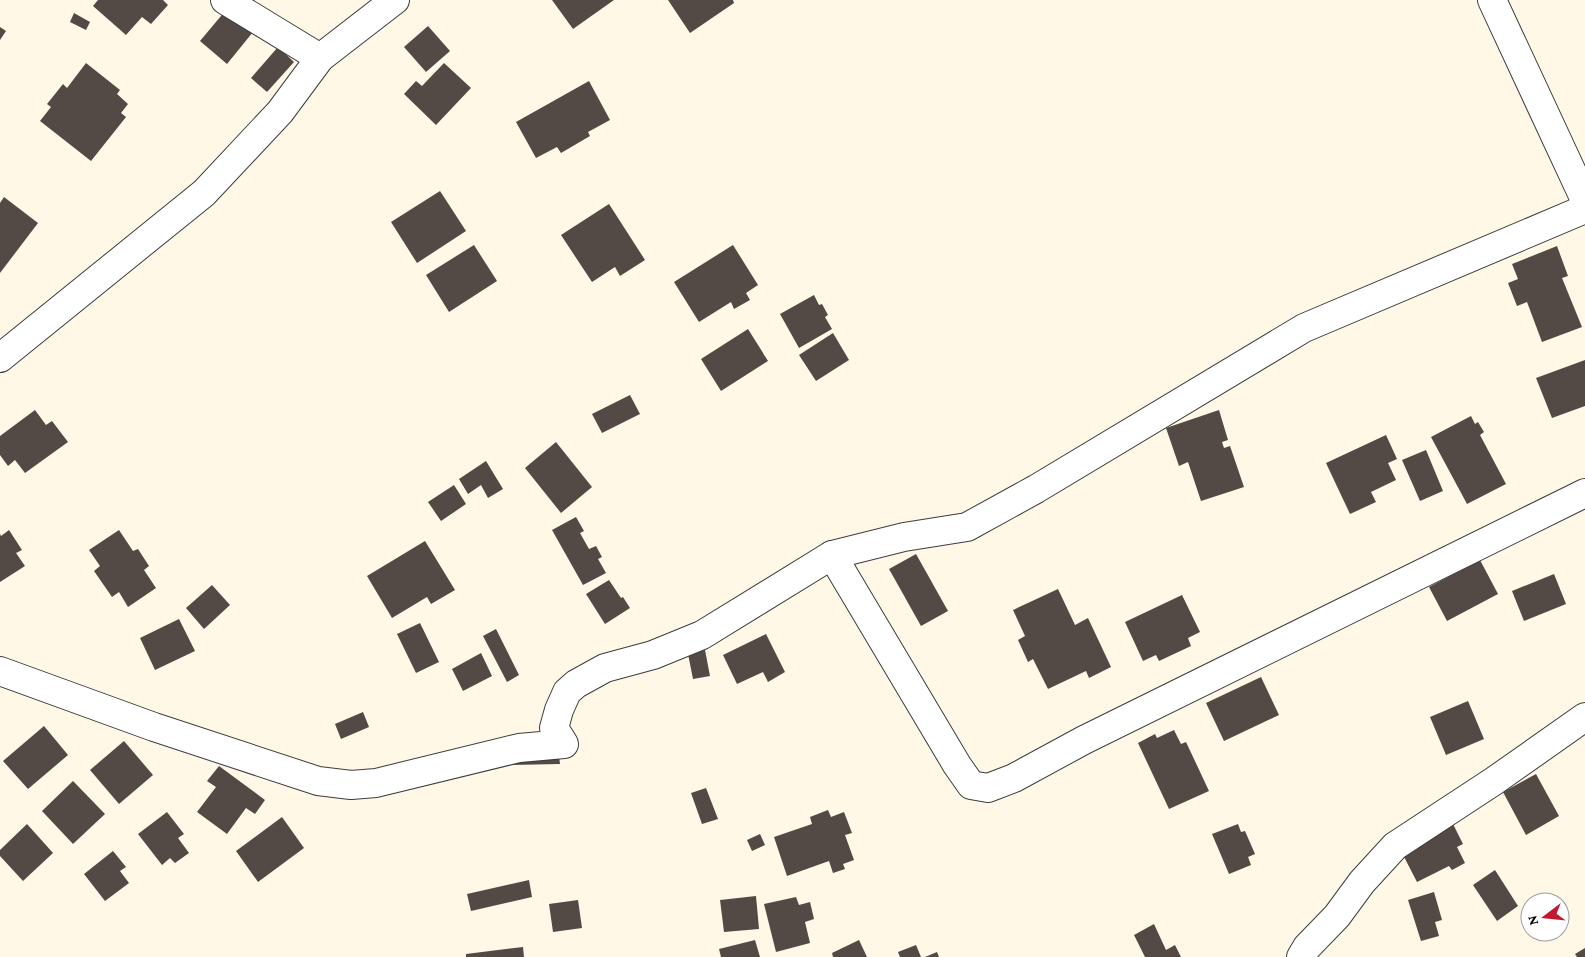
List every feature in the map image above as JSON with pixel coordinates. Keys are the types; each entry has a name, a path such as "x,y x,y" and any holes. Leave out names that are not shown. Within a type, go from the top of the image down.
{"street":[{"path":"225,0 320,58"},
{"path":"0,358 204,194 280,112 320,58 395,0"},
{"path":"1492,0 1585,200"},
{"path":"0,671 154,727 318,781 351,785 376,783 519,748 564,744 554,728 558,710 567,692 576,684 605,668 653,655 702,635 832,555 904,538 967,527 1036,489 1304,328 1585,209"},
{"path":"832,555 971,786 988,788 1014,778 1084,740 1585,493"},
{"path":"1301,957 1307,947 1336,916 1362,882 1395,846 1494,782 1585,717"}],"building":[{"path":"98,0 163,0 168,5 151,24 142,17 126,35 93,6"},
{"path":"552,0 614,0 573,29"},
{"path":"668,0 733,0 734,3 690,33"},
{"path":"226,10 253,32 227,64 200,41"},
{"path":"74,13 90,22 86,30 70,22"},
{"path":"428,26 450,51 426,72 404,47"},
{"path":"0,27 6,31 0,40"},
{"path":"278,47 294,62 267,92 251,78"},
{"path":"86,63 120,90 117,94 128,104 121,113 126,117 91,161 40,121 51,107 47,104 63,84 67,88"},
{"path":"444,63 471,88 436,125 404,94 416,81 422,86"},
{"path":"589,81 610,120 588,132 590,136 561,153 557,147 536,158 516,122"},
{"path":"440,191 466,231 417,263 391,222"},
{"path":"4,197 38,223 0,273 0,203"},
{"path":"609,204 645,260 620,276 615,267 592,282 561,235"},
{"path":"474,245 497,281 449,312 426,275"},
{"path":"733,245 758,285 746,293 750,300 734,309 731,302 699,322 674,282"},
{"path":"1557,246 1568,276 1562,278 1582,327 1542,342 1527,302 1517,306 1508,283 1518,279 1512,264"},
{"path":"814,295 819,305 822,304 828,315 825,317 832,329 799,348 780,314"},
{"path":"748,329 768,361 721,391 701,359"},
{"path":"833,333 849,360 816,381 799,355"},
{"path":"1585,360 1585,406 1552,418 1536,378"},
{"path":"630,395 640,414 602,433 592,414"},
{"path":"35,410 46,425 52,421 68,442 25,473 15,460 8,466 0,455 0,436"},
{"path":"1219,410 1228,440 1222,442 1224,448 1230,446 1244,487 1201,501 1188,462 1179,466 1166,428"},
{"path":"1471,416 1475,424 1478,422 1484,432 1480,435 1506,484 1467,504 1431,437"},
{"path":"1386,435 1397,459 1388,463 1396,480 1371,492 1376,502 1350,514 1326,463"},
{"path":"556,442 592,487 561,513 525,468"},
{"path":"1426,450 1443,491 1420,501 1402,460"},
{"path":"486,461 503,489 488,498 481,485 468,494 459,479"},
{"path":"454,485 466,504 441,521 428,502"},
{"path":"576,517 584,531 580,533 589,549 596,546 602,557 598,559 606,573 583,585 552,530"},
{"path":"9,530 22,550 16,553 25,566 0,582 0,534 1,536"},
{"path":"119,530 133,551 138,549 149,566 144,570 156,588 128,607 119,592 112,597 94,571 100,566 89,550"},
{"path":"425,541 455,590 431,604 427,597 392,618 367,576"},
{"path":"916,554 948,611 921,626 889,569"},
{"path":"1480,560 1498,594 1447,621 1429,587"},
{"path":"1554,574 1566,604 1524,621 1512,591"},
{"path":"609,580 630,608 605,624 586,594"},
{"path":"212,585 230,605 204,629 186,608"},
{"path":"1058,589 1075,625 1088,618 1111,667 1089,678 1086,671 1048,689 1033,659 1028,662 1018,640 1025,636 1013,610"},
{"path":"1182,595 1200,632 1188,638 1191,646 1159,661 1156,655 1143,661 1125,622"},
{"path":"179,619 195,651 155,670 140,638"},
{"path":"420,623 439,662 416,673 397,634"},
{"path":"496,629 519,675 507,682 483,636"},
{"path":"766,634 785,672 768,682 763,672 737,684 723,655"},
{"path":"705,650 710,676 693,679 688,654"},
{"path":"481,653 492,676 463,691 452,669"},
{"path":"1261,677 1279,715 1224,741 1206,703"},
{"path":"1468,701 1484,739 1446,755 1430,717"},
{"path":"363,712 369,727 341,739 335,724"},
{"path":"44,726 68,755 28,789 3,761"},
{"path":"1174,730 1181,744 1186,742 1209,791 1169,809 1138,743 1155,734 1157,738"},
{"path":"124,741 153,775 119,804 90,770"},
{"path":"559,756 560,764 511,765 511,757"},
{"path":"219,766 265,800 255,814 246,808 227,834 197,812 216,787 207,781"},
{"path":"1536,774 1559,816 1526,835 1503,792"},
{"path":"73,781 105,814 73,844 42,811"},
{"path":"706,788 718,819 702,824 691,793"},
{"path":"828,810 831,817 844,812 852,833 845,835 854,860 843,864 845,869 833,873 829,861 787,876 774,837 812,824 810,817"},
{"path":"167,812 184,834 178,838 189,853 175,863 170,858 162,865 138,834"},
{"path":"282,817 304,848 258,882 236,851"},
{"path":"1452,822 1463,844 1457,847 1465,863 1452,870 1449,866 1417,882 1400,849"},
{"path":"27,824 53,853 23,881 0,856 0,850"},
{"path":"1238,824 1241,832 1245,831 1255,854 1248,857 1251,865 1229,874 1212,834"},
{"path":"760,834 765,845 752,851 747,840"},
{"path":"113,851 126,867 120,871 129,883 105,901 84,874"},
{"path":"1495,870 1518,906 1497,921 1473,885"},
{"path":"529,880 532,897 471,911 467,894"},
{"path":"1434,892 1442,920 1435,922 1439,936 1421,941 1408,900"},
{"path":"756,896 759,929 724,932 720,900"},
{"path":"796,897 799,905 810,902 814,919 805,922 810,943 776,952 764,904"},
{"path":"578,900 582,928 553,932 549,904"},
{"path":"1154,924 1166,950 1175,945 1181,957 1145,957 1134,935"},
{"path":"755,940 760,957 721,957 719,949"},
{"path":"859,940 867,957 833,957 832,953"},
{"path":"916,945 921,957 900,957 898,952"},
{"path":"523,947 524,957 466,957 466,954"},
{"path":"1585,948 1585,957 1577,957 1575,954"},
{"path":"937,952 939,957 925,957"}]}
